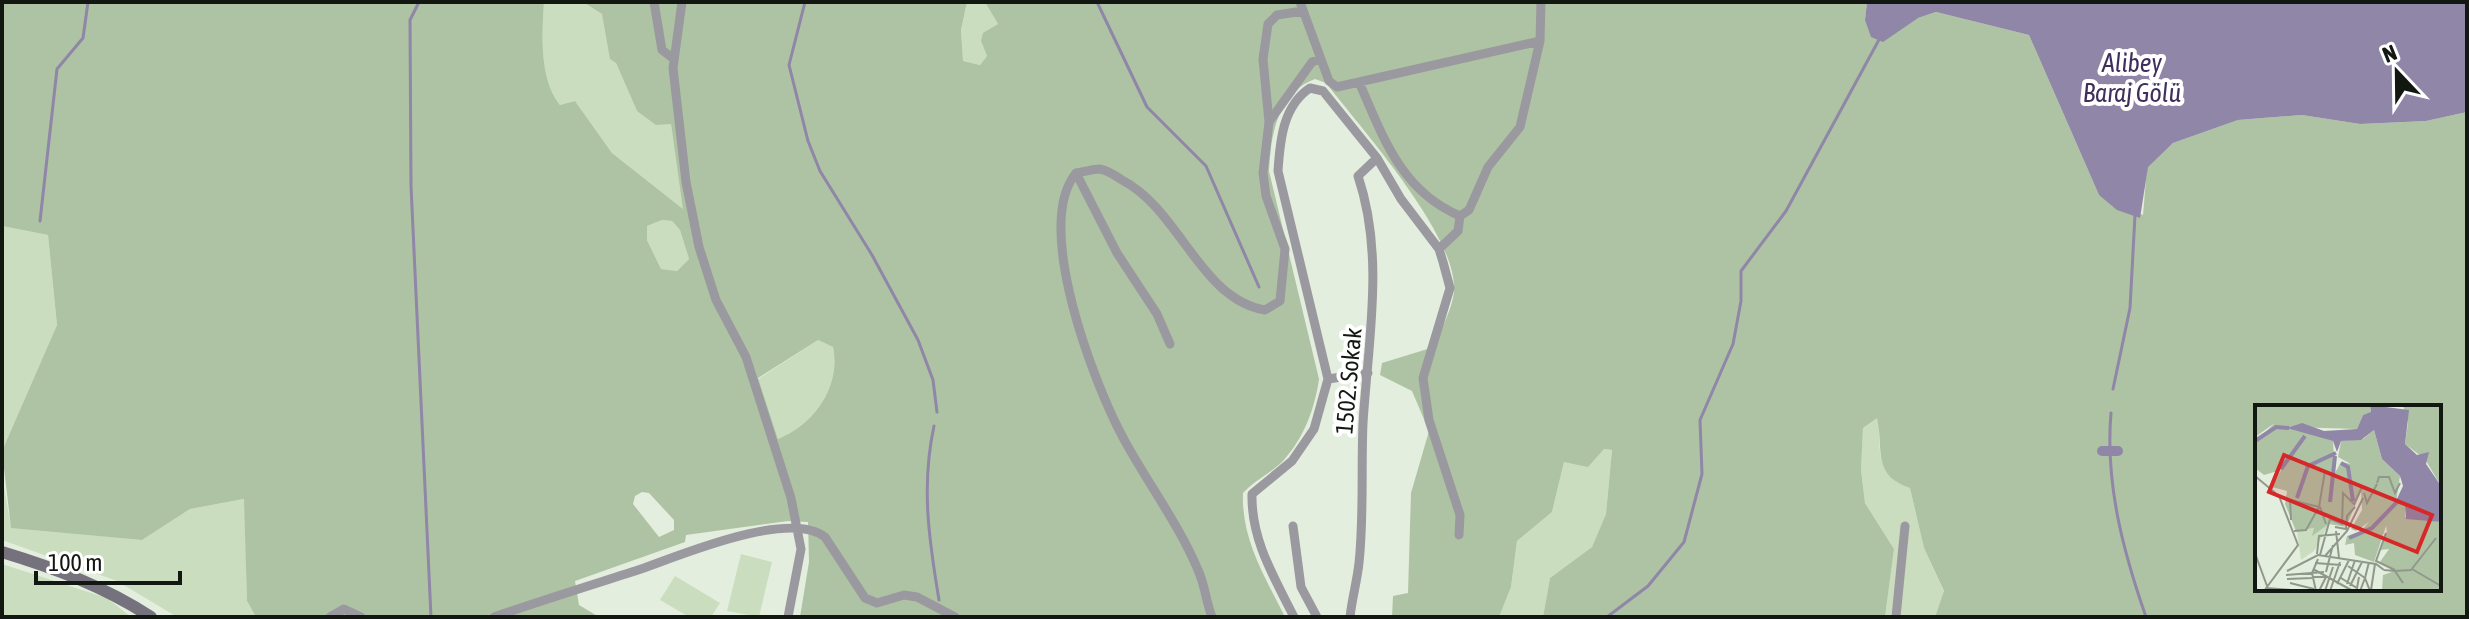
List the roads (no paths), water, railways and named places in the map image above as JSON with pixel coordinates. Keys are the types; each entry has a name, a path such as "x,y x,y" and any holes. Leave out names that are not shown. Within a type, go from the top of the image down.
{"main road":[{"path":"2,552 47,565 118,595 151,617"}],"street":[{"path":"654,2 662,50 674,59"},
{"path":"682,2 674,59 686,182 699,247 716,300 746,357 798,528 801,549 788,617"},
{"path":"1439,249 1458,231 1460,216 1469,210 1488,167 1520,127 1540,41 1541,2"},
{"path":"1212,617 1199,571 1110,413 1090,356 1063,267 1062,202 1066,185 1076,173 1102,169 1134,186 1176,228 1222,291 1247,307 1265,310 1280,301 1284,277 1285,249 1266,196 1263,173 1269,122 1263,59 1268,24 1277,15 1301,7 1320,59 1332,85 1337,87 1540,41"},
{"path":"1269,122 1312,62 1320,59"},
{"path":"1359,82 1392,157 1408,179 1440,208 1460,216"},
{"path":"1294,617 1261,550 1252,522 1252,494 1292,461 1314,429 1328,379 1278,171 1280,143 1290,110 1298,96 1310,88 1323,91 1377,158 1401,199 1439,249 1450,288 1423,378 1429,420 1460,515 1459,535"},
{"name":"1502. Sokak","path":"1350,617 1359,563 1368,373 1374,317 1373,276 1363,192 1358,176 1377,158"},
{"path":"1076,173 1117,253 1157,314 1170,344"},
{"path":"1328,379 1368,373"},
{"path":"1293,526 1301,587 1317,617"},
{"path":"1896,617 1905,526"},
{"path":"494,617 727,538 798,528 816,530 825,537 865,598 877,603 904,595 917,597 955,617"},
{"path":"330,617 344,609 361,617"}],"water":[{"name":"Alibey Baraj Gölü","path":"1867,2 2467,2 2467,112 2426,121 2360,124 2302,115 2238,120 2173,143 2148,167 2140,218 2117,210 2099,195 2029,35 1936,12 1918,18 1883,42 1871,37 1865,20"}],"waterway":[{"path":"40,221 57,69 83,38 88,2"},
{"path":"419,2 410,20 411,186 431,617"},
{"path":"805,2 789,65 808,141 820,171 872,255 918,340 933,380 937,412"},
{"path":"1097,2 1147,107 1206,166 1259,287"},
{"path":"1607,617 1648,586 1684,542 1702,474 1700,420 1733,344 1741,301 1741,271 1786,211 1881,36"},
{"path":"2113,389 2130,308 2135,215"},
{"path":"2111,413 2113,491 2130,567 2146,617"},
{"path":"934,426 927,492 939,600"},
{"path":"2102,451 2118,451"}]}
